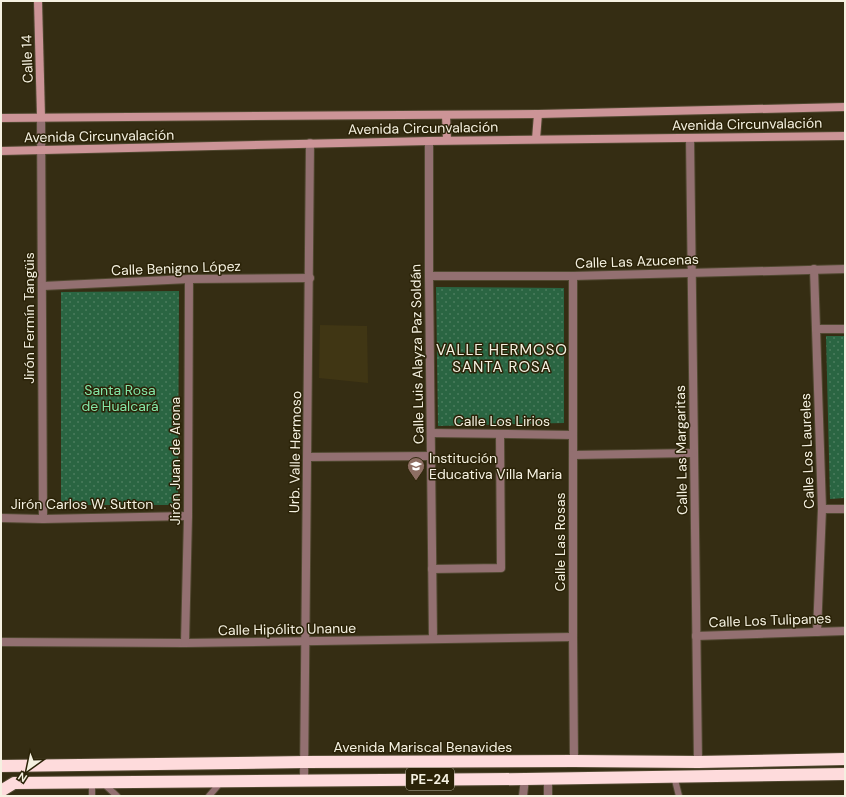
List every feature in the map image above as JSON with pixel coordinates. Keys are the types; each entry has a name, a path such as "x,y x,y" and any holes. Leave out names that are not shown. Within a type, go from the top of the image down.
{"highway":[{"name":"Avenida Mariscal Benavides","path":"1,766 305,762 698,762 845,759"},
{"name":"PE-24","path":"1,791 14,783 525,779 845,774"}],"street":[{"name":"Calle 14","path":"38,1 41,117"},
{"name":"Avenida Circunvalación","path":"1,118 538,114 845,107"},
{"path":"536,140 538,114"},
{"path":"446,115 448,140"},
{"name":"Jirón Fermín Tangüis","path":"41,117 43,519"},
{"name":"Avenida Circunvalación","path":"1,151 448,140 845,136"},
{"name":"Calle Las Margaritas","path":"690,138 698,762"},
{"name":"Calle Luis Alayza Paz Soldán","path":"429,141 433,639"},
{"name":"Urb. Valle Hermoso","path":"304,780 310,278 310,143"},
{"name":"Calle Los Laureles","path":"814,269 822,509 817,632"},
{"name":"Calle Las Azucenas","path":"429,276 573,276 845,269"},
{"name":"Calle Las Rosas","path":"573,276 572,637 574,761"},
{"name":"Calle Benigno López","path":"43,286 190,280 310,278"},
{"name":"Jirón Juan de Arona","path":"185,643 188,516 190,280"},
{"path":"816,329 845,329"},
{"name":"Calle Los Lirios","path":"431,433 573,435"},
{"path":"432,569 501,568 500,434"},
{"path":"573,455 694,453"},
{"path":"308,457 431,456"},
{"path":"822,509 845,509"},
{"name":"Jirón Carlos W. Sutton","path":"1,518 43,519 188,516"},
{"name":"Calle Los Tulipanes","path":"696,636 845,631"},
{"name":"Calle Hipólito Unanue","path":"1,642 305,642 572,637"},
{"path":"548,778 548,796"},
{"path":"523,796 525,779"}],"lane":[{"path":"674,776 679,796"},
{"path":"209,796 222,781"},
{"path":"92,796 97,782 117,796"}],"shaded area":[{"path":"320,325 367,326 368,383 319,378"}],"green space":[{"path":"436,287 564,288 564,423 438,426"},
{"name":"Santa Rosa de Hualcará","path":"179,291 178,505 61,505 61,292"},
{"path":"826,336 845,336 845,498 830,499"}],"place":[{"name":"Institución Educativa Villa Maria","path":"416,481"}],"district":[{"name":"VALLE HERMOSO SANTA ROSA","path":"502,358"}]}
